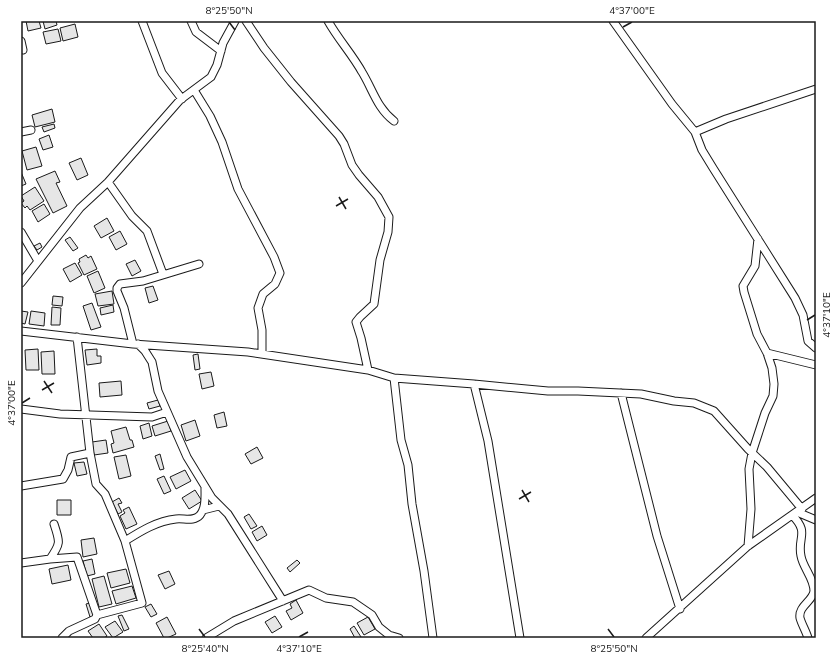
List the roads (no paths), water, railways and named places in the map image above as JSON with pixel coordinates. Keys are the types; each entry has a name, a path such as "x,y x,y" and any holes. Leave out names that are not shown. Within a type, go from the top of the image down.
{"street":[{"path":"142,21 162,73 182,99"},
{"path":"191,21 196,32 221,51"},
{"path":"21,283 80,208 108,182 182,99 211,77 217,65 228,33 235,21"},
{"path":"246,21 264,48 291,82 339,136 358,175 378,197 389,217 388,232 380,260 374,304 360,316 356,322 362,338 368,370"},
{"path":"328,21 363,73 379,105 394,121"},
{"path":"613,21 672,104 695,132 702,150 795,298 802,315 808,341 816,348"},
{"path":"21,41 23,50"},
{"path":"695,132 726,119 816,89"},
{"path":"194,90 210,116 222,142 238,189 274,257 280,273 275,284 263,294 258,308 262,330 262,354"},
{"path":"21,132 31,130"},
{"path":"108,182 132,216 147,231 163,274"},
{"path":"21,232 38,261"},
{"path":"748,546 751,509 749,469 752,453 765,413 773,396 774,384 772,368 767,353 757,334 743,286 755,266 758,239"},
{"path":"199,264 143,281 120,284 117,291 135,344 145,351 152,362 158,391 187,457 212,498 228,514 283,601"},
{"path":"21,331 135,344 248,352 368,370 394,378 548,391 641,394 674,402 694,403 714,411 752,453 767,467 797,512 816,520"},
{"path":"62,638 69,631 95,619 97,615 142,603 125,541 105,494 96,484 90,453 77,338"},
{"path":"767,353 816,366"},
{"path":"394,378 401,440 408,465 412,504 424,571 433,638"},
{"path":"474,384 488,441 520,638"},
{"path":"621,393 657,536 680,609"},
{"path":"21,409 60,414 152,417 167,412"},
{"path":"21,486 63,479 68,470 70,457 90,453"},
{"path":"125,541 148,527 176,519 195,519 200,516 203,510 205,487"},
{"path":"646,638 680,609 748,546 816,498"},
{"path":"203,510 219,506"},
{"path":"797,512 797,520 802,531 801,555 814,592 812,597 802,608 800,616 808,638"},
{"path":"50,560 59,546 59,538 54,524"},
{"path":"21,563 77,557 97,615"},
{"path":"206,638 234,621 309,590 326,598 353,602 372,615 379,627 389,635 399,638"}]}
